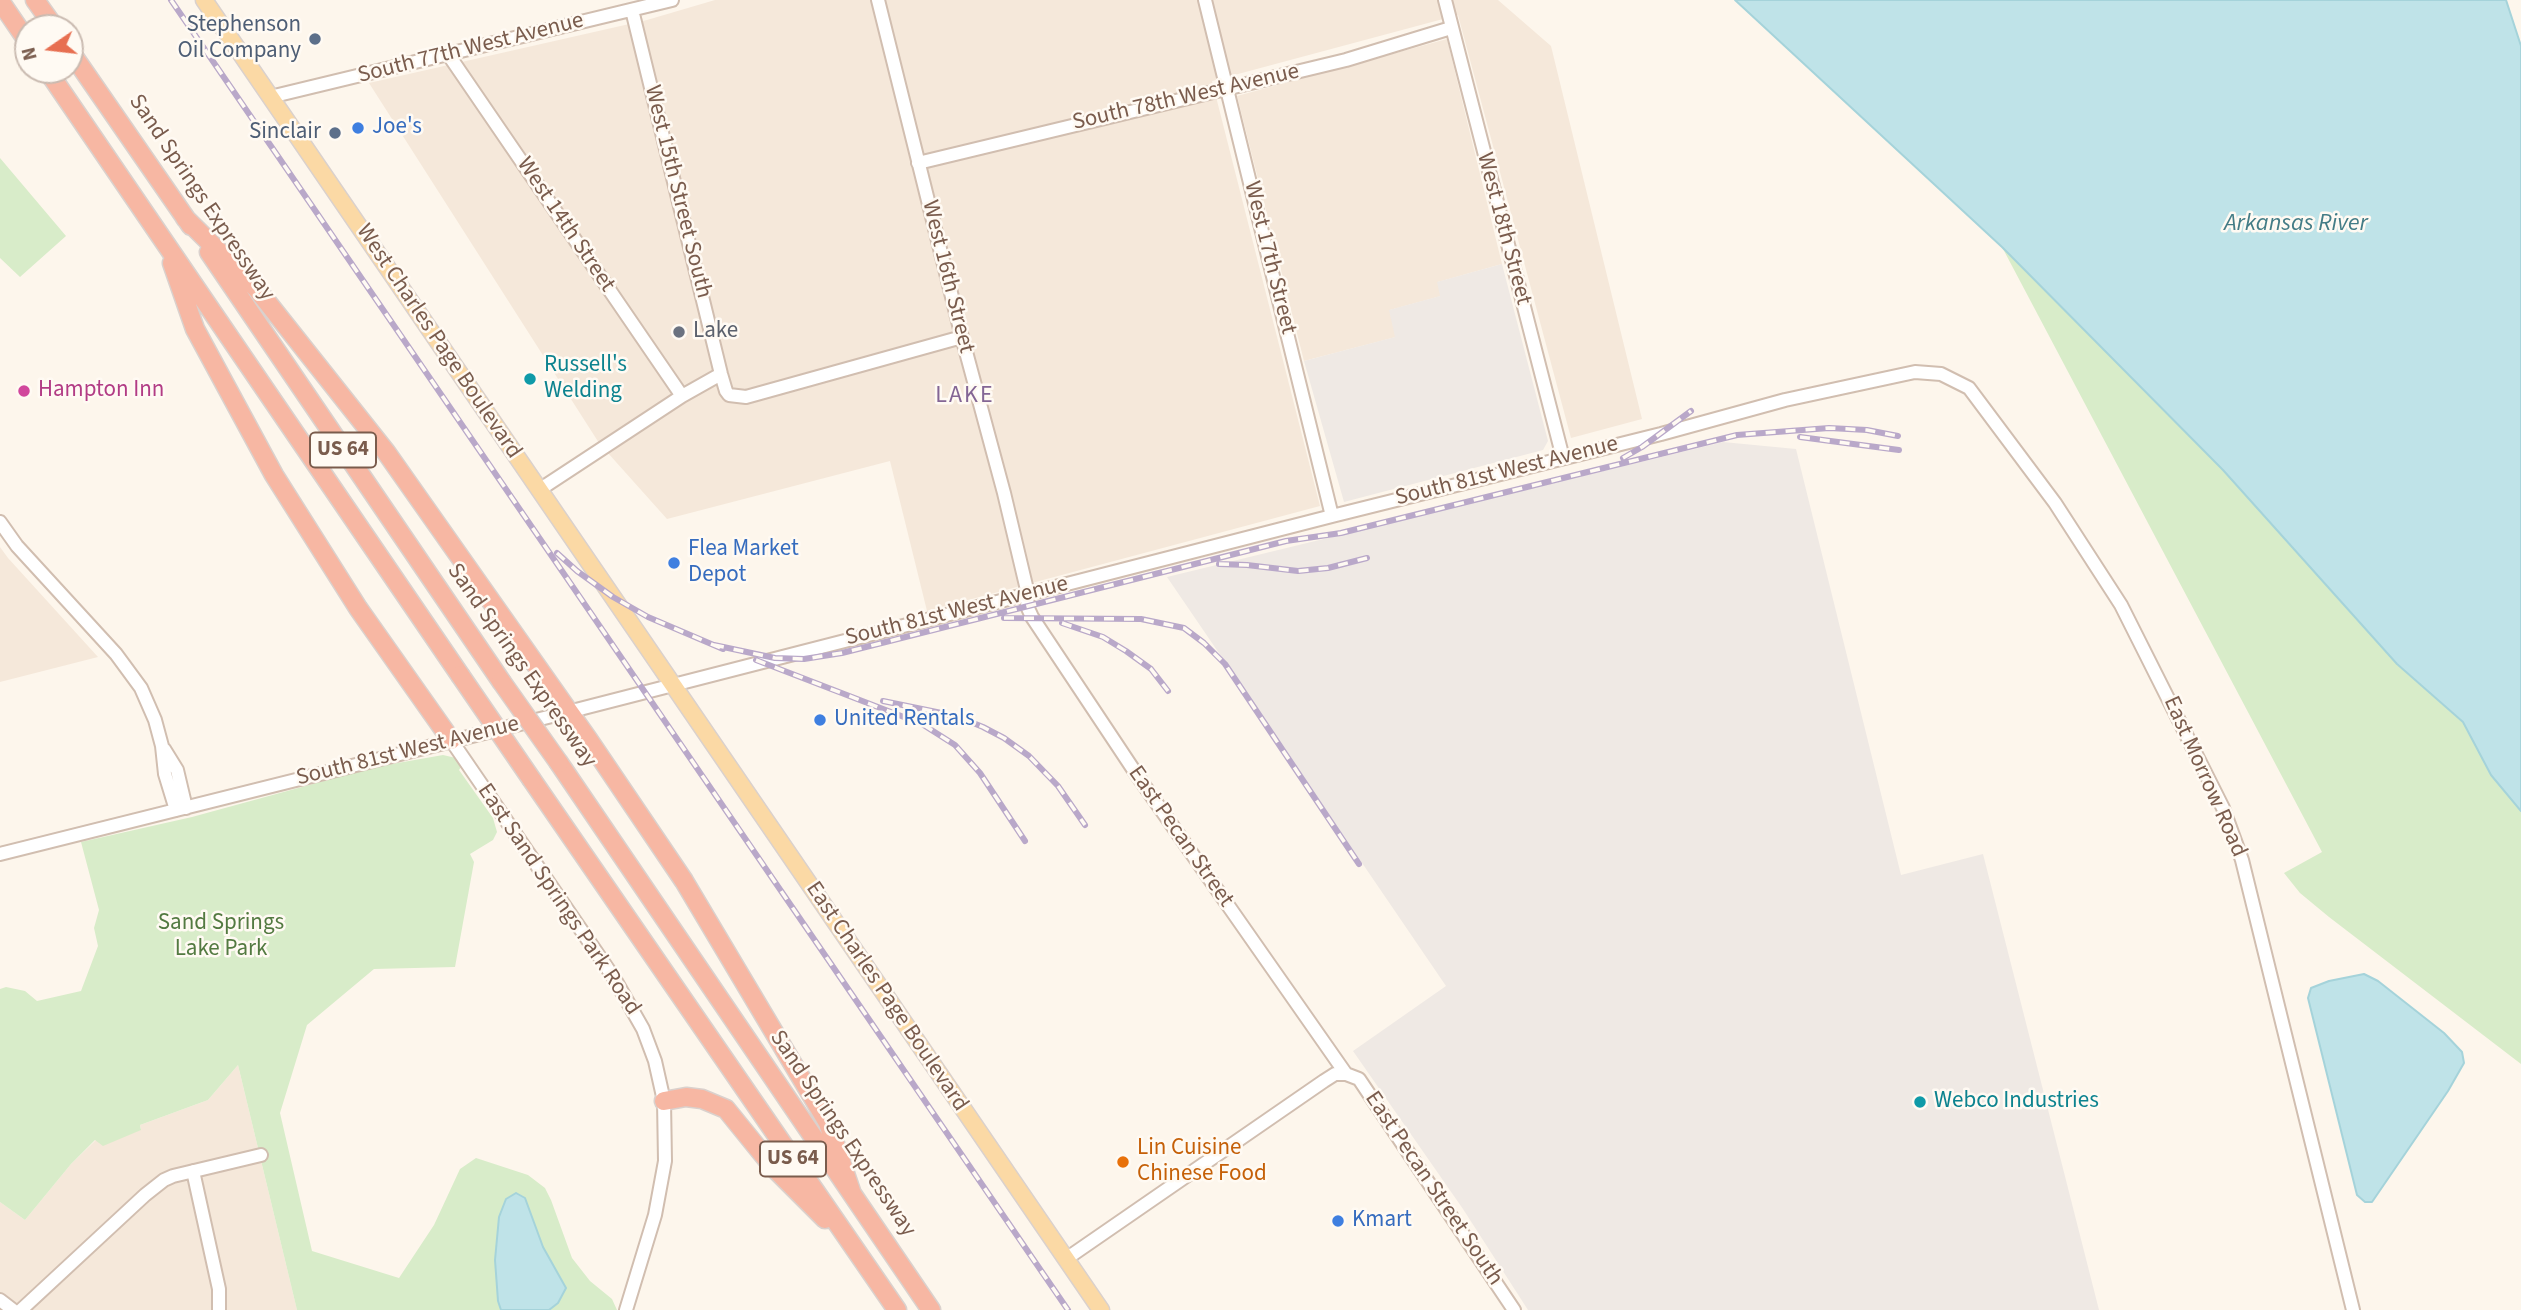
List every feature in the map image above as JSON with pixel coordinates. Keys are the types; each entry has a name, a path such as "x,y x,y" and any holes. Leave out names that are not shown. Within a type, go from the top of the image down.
{"highway":[{"path":"0,1 14,22"},
{"name":"Sand Springs Expressway","path":"84,71 931,1310"},
{"name":"US 64","path":"57,84 897,1310"},
{"path":"185,218 256,288 386,452 684,881 828,1123 851,1191"},
{"path":"166,243 195,329 275,474 358,608 451,740"},
{"path":"664,1101 686,1097 702,1099 726,1110 773,1167 856,1249"}],"main road":[{"name":"West Charles Page Boulevard","path":"204,0 673,683"},
{"name":"East Charles Page Boulevard","path":"673,683 1101,1310"}],"street":[{"name":"South 77th West Avenue","path":"270,97 672,0"},
{"name":"West 16th Street","path":"878,0 1028,594"},
{"name":"West 17th Street","path":"1205,0 1332,516"},
{"name":"West 18th Street","path":"1445,0 1563,458"},
{"name":"West 15th Street South","path":"632,10 721,374"},
{"name":"South 78th West Avenue","path":"919,163 1346,60 1451,28"},
{"name":"West 14th Street","path":"448,54 682,396"},
{"path":"539,490 682,396 721,374 729,396 746,397 962,337"},
{"name":"South 81st West Avenue","path":"0,854 568,712 673,683 1661,434 1785,400 1915,372"},
{"name":"East Morrow Road","path":"1915,372 1941,374 1969,388 2054,503 2121,605 2223,808 2242,860 2353,1310"},
{"path":"0,522 18,546 131,672 155,720 162,746 177,770 181,809"},
{"name":"East Pecan Street","path":"1028,594 1027,606 1032,617 1131,767 1346,1074"},
{"name":"East Sand Springs Park Road","path":"451,740 631,1006 655,1061 664,1101 666,1132 661,1191 626,1310"},
{"path":"1066,1259 1324,1081 1335,1074 1346,1074"},
{"name":"East Pecan Street South","path":"1346,1074 1359,1079 1514,1310"},
{"path":"21,1310 154,1187 173,1176 261,1155"},
{"path":"193,1171 219,1289 219,1310"},
{"path":"0,1300 13,1310"}],"shaded area":[{"path":"715,0 1498,0 1551,46 1642,419 1571,438 1458,15 1212,81 1320,506 927,611 890,461 667,519 599,443 369,83 647,20"},
{"path":"1447,39 1502,264 1438,282 1441,296 1390,310 1396,337 1304,361 1237,96"},
{"path":"1502,264 1548,441 1543,450 1344,502 1304,361 1395,337 1389,310 1440,296 1437,282"},
{"path":"1723,442 1796,449 1901,875 1983,854 2099,1310 1528,1310 1463,1209 1353,1051 1446,986 1167,577"},
{"path":"0,547 8,558 98,657 0,682"},
{"path":"238,1065 297,1310 0,1310 0,1202 25,1220 71,1164 96,1140 141,1129 140,1125 208,1100"}],"green space":[{"path":"0,158 66,236 20,277 0,258"},
{"path":"2002,247 2223,470 2397,664 2463,722 2491,775 2521,811 2521,1064 2329,917 2300,893 2284,873 2322,852"},
{"name":"Sand Springs Lake Park","path":"443,755 456,758 461,767 459,770 493,818 497,832 493,840 470,854 474,862 455,967 374,969 307,1025 280,1113 312,1251 399,1278 434,1225 460,1169 476,1158 528,1175 545,1188 572,1258 590,1281 612,1299 617,1310 297,1310 238,1065 208,1100 140,1125 141,1130 103,1146 95,1140 71,1164 25,1220 0,1202 0,989 6,987 25,991 37,1001 81,991 98,946 94,928 99,910 81,842 192,817 375,767"}],"water":[{"name":"Arkansas River","path":"1735,0 2506,0 2521,46 2521,811 2491,775 2463,722 2397,664 2223,470 2002,247"},
{"path":"2364,974 2378,981 2444,1033 2462,1052 2464,1063 2448,1091 2372,1202 2365,1202 2357,1195 2308,998 2311,988 2329,981"},
{"path":"516,1193 525,1198 543,1247 566,1288 558,1303 549,1310 501,1310 498,1301 495,1260 499,1217 506,1199"}],"railway":[{"path":"171,0 1068,1310"},
{"path":"1623,458 1691,411"},
{"path":"714,645 775,658 804,659 842,653 1286,541 1341,533 1737,435 1829,428 1867,430 1898,436"},
{"path":"1800,437 1899,450"},
{"path":"557,553 613,597 648,617 723,649"},
{"path":"1219,564 1298,571 1328,568 1367,558"},
{"path":"1004,618 1141,619 1184,628 1225,664 1359,864"},
{"path":"1062,623 1103,637 1126,651 1151,669 1168,691"},
{"path":"756,660 922,724 955,745 980,773 1025,841"},
{"path":"883,701 956,716 1004,738 1029,756 1058,786 1085,825"}],"place":[{"name":"Stephenson Oil Company","path":"315,39"},
{"name":"Joe's","path":"358,128"},
{"name":"Sinclair","path":"335,133"},
{"name":"Lake","path":"679,332"},
{"name":"Russell's Welding","path":"530,379"},
{"name":"Hampton Inn","path":"24,391"},
{"name":"Flea Market Depot","path":"674,563"},
{"name":"United Rentals","path":"820,720"},
{"name":"Webco Industries","path":"1920,1102"},
{"name":"Lin Cuisine Chinese Food","path":"1123,1162"},
{"name":"Kmart","path":"1338,1221"}],"district":[{"name":"LAKE","path":"965,397"}]}
